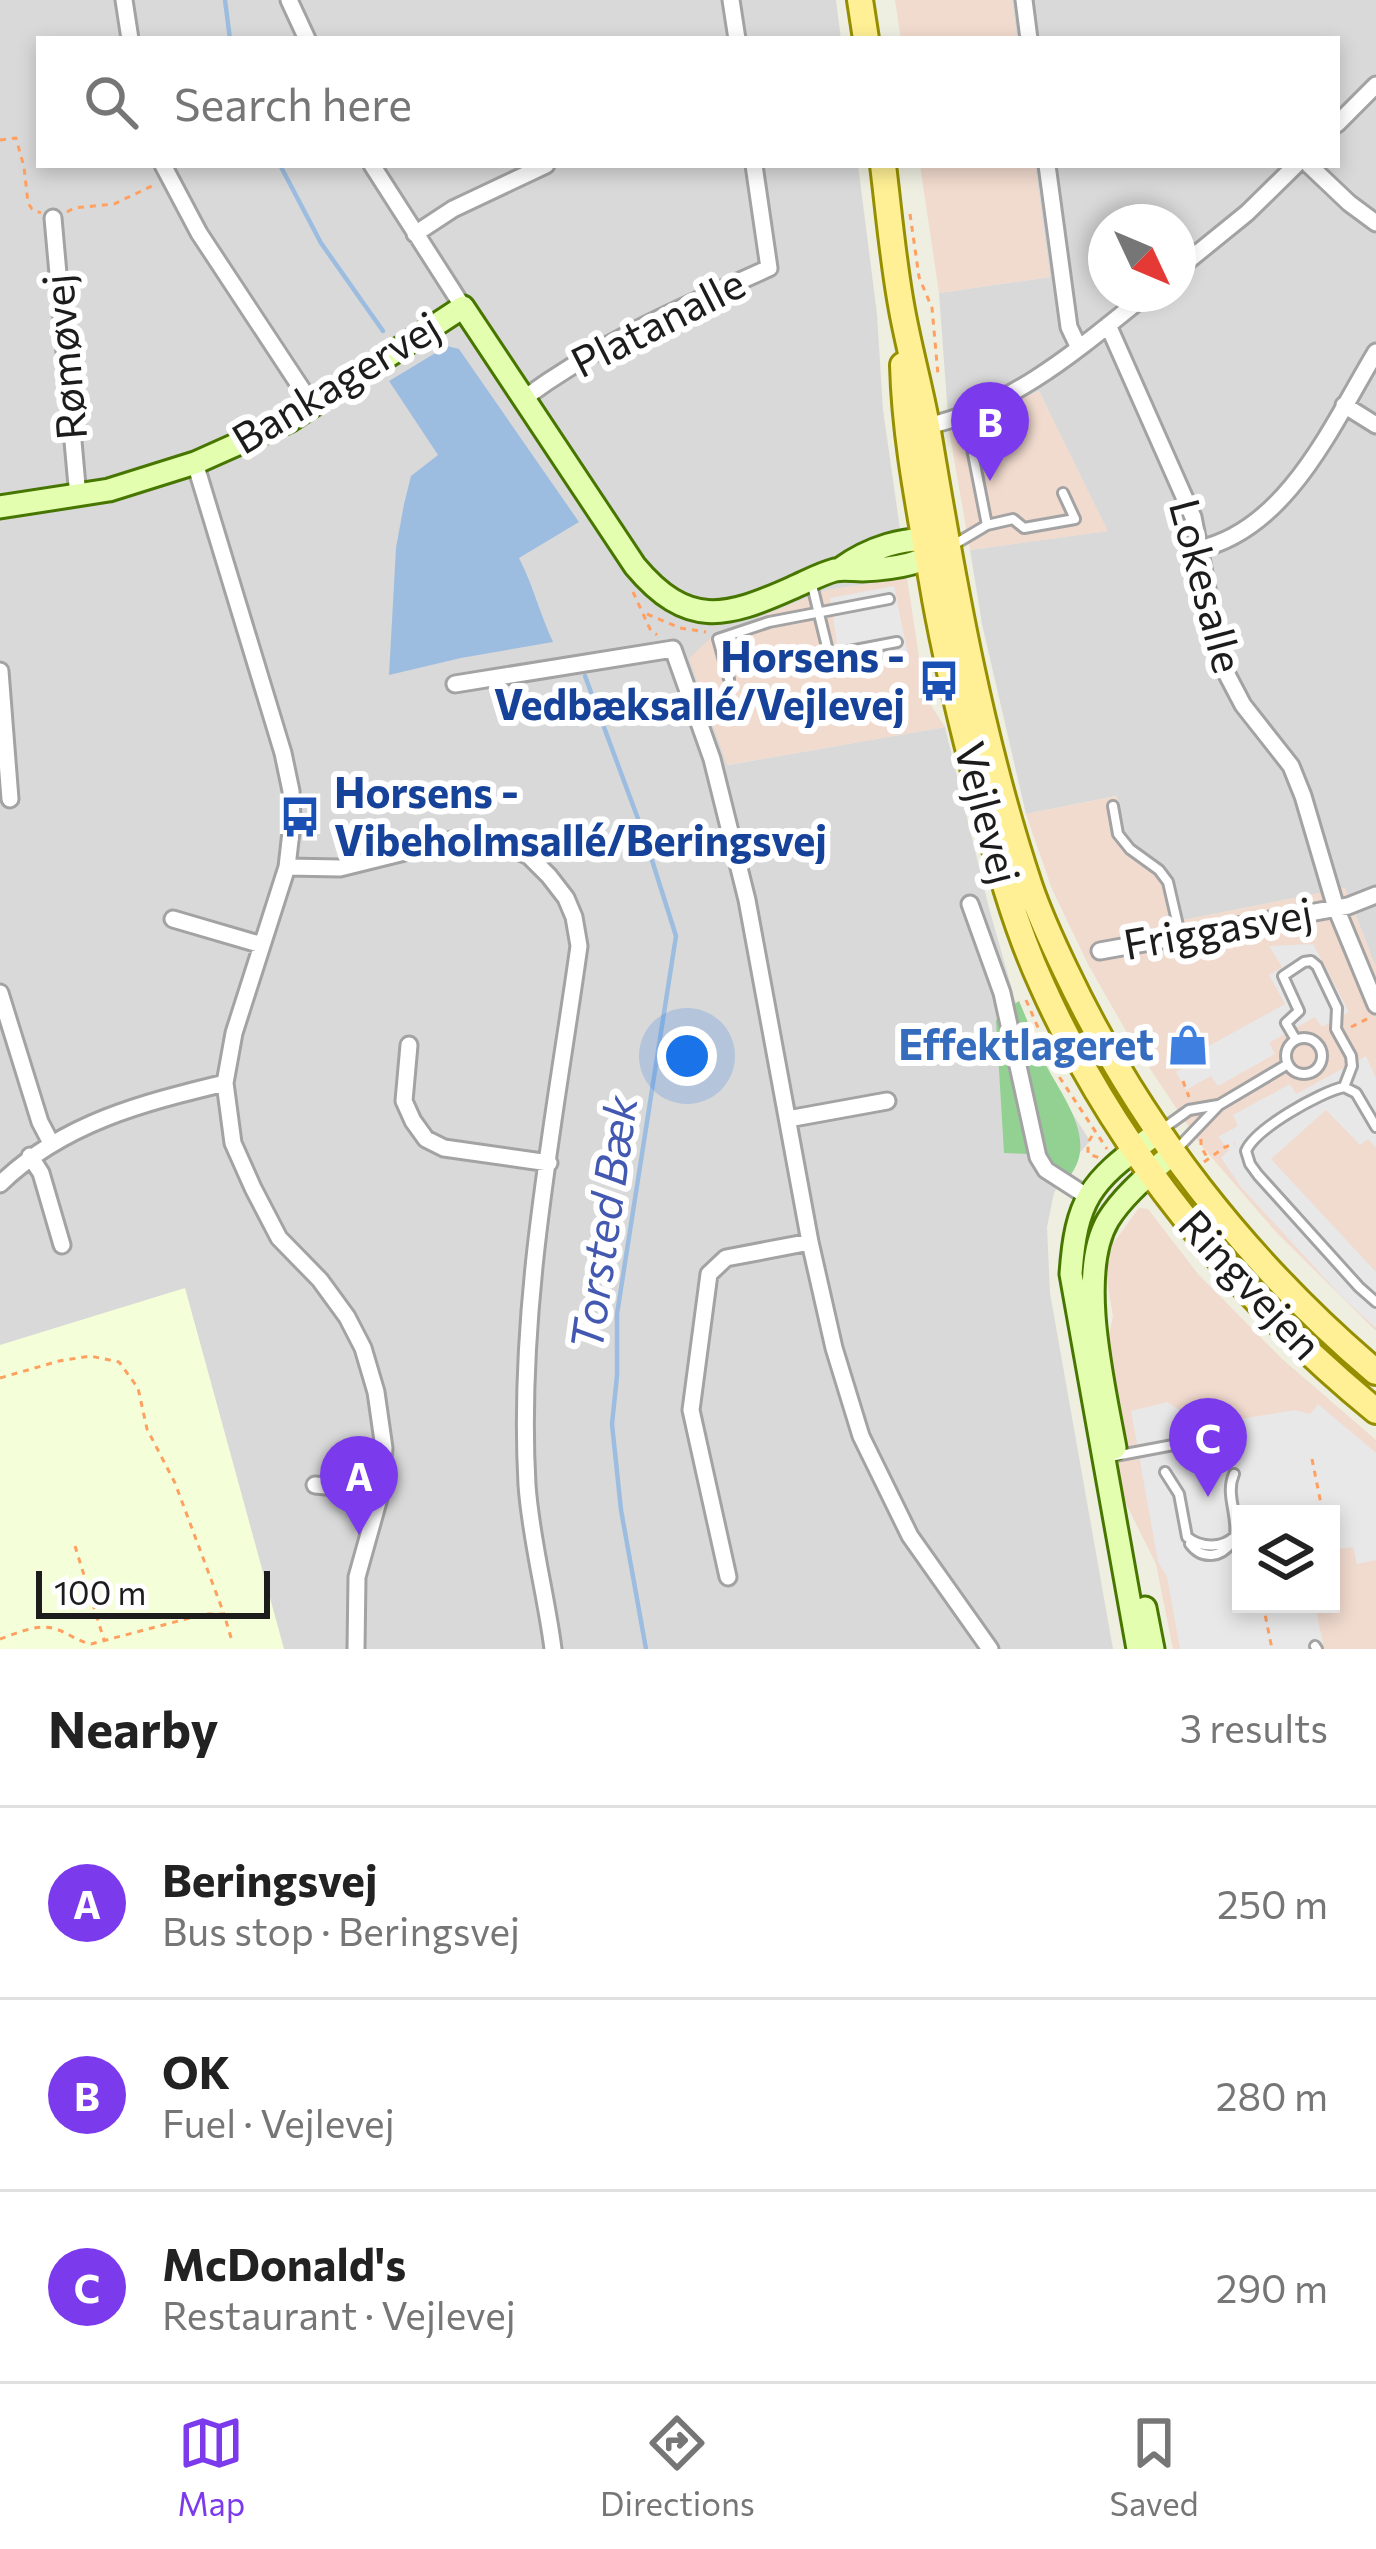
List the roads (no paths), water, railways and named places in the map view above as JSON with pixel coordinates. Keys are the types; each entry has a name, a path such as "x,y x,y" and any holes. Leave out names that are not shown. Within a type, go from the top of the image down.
{"main road":[{"path":"860,0 866,36"},
{"name":"Vejlevej","path":"883,168 902,309 927,426 933,548 1031,892 1120,1074 1173,1141"},
{"name":"Vejlevej","path":"902,309 904,412 933,548 956,698 995,851 1022,936 1062,1028 1134,1150"},
{"name":"Ringvejen","path":"1173,1141 1233,1229 1328,1330 1376,1372"},
{"name":"Ringvejen","path":"1134,1150 1249,1292 1376,1411"}],"street":[{"path":"124,0 130,36"},
{"path":"290,0 306,36"},
{"path":"731,0 736,36"},
{"path":"1024,0 1029,36"},
{"path":"1340,121 1376,85"},
{"path":"374,168 635,566 664,596 698,610 765,612 859,555 933,548"},
{"path":"415,233 453,208 540,168"},
{"name":"Platanalle","path":"523,398 619,336 769,268 754,168"},
{"path":"1046,168 1069,327 1079,348"},
{"path":"1196,253 1293,168"},
{"path":"1312,168 1376,223"},
{"path":"166,172 199,233 314,406"},
{"name":"Rømøvej","path":"53,218 78,496"},
{"name":"Bankagervej","path":"0,507 109,490 195,463 256,437 314,406 463,307"},
{"path":"927,426 1024,386 1124,312"},
{"name":"Lokesalle","path":"1108,325 1192,517 1222,665 1243,705 1291,766 1336,908 1376,1005"},
{"path":"1199,549 1247,528 1283,497 1376,352"},
{"path":"1344,405 1376,425"},
{"path":"195,463 284,753 291,791 286,867 234,1033 225,1083 233,1143 279,1238 320,1280 363,1348 376,1392 384,1448 381,1491 357,1577 356,1649"},
{"path":"455,684 673,649 712,759 747,900 810,1242 834,1348 861,1436 910,1536 990,1649"},
{"path":"0,671 10,799"},
{"path":"286,867 340,868 457,838 496,842 530,856 566,898 574,917 579,946 530,1293 528,1490 553,1649"},
{"path":"1336,908 1376,895"},
{"name":"Vejlevej","path":"970,904 1002,993 1038,1157 1046,1171 1088,1197"},
{"name":"Friggasvej","path":"1100,951 1336,908"},
{"path":"173,919 262,945"},
{"path":"0,993 50,1143"},
{"path":"409,1046 404,1101 426,1138 444,1148 549,1163"},
{"path":"0,1184 50,1143 117,1113 225,1083"},
{"path":"788,1119 887,1100"},
{"path":"1154,1649 1071,1274 1073,1240 1088,1197 1109,1168 1134,1150 1173,1141"},
{"path":"1138,1649 1109,1458 1092,1272 1105,1226 1173,1141"},
{"path":"30,1156 41,1173 62,1245"},
{"path":"728,1577 691,1410 709,1274 726,1258 810,1242"},
{"path":"315,1485 381,1491"}],"lane":[{"path":"965,413 986,525"},
{"path":"933,548 960,543 986,525 1013,519 1024,528 1076,519 1063,493"},
{"path":"811,580 829,655 897,642"},
{"path":"729,679 718,639 765,612 819,612 889,599"},
{"path":"1113,806 1118,834 1168,882 1180,935"},
{"path":"1296,1040 1286,1023 1299,1011 1283,976 1308,961 1317,966 1337,1008 1336,1029 1351,1056 1344,1087"},
{"path":"1296,1040 1316,1042 1322,1056 1314,1072 1299,1074 1288,1064 1287,1050 1296,1040"},
{"path":"1173,1141 1196,1130 1219,1105 1288,1064"},
{"path":"1376,1127 1356,1093 1344,1087 1325,1092 1249,1143 1247,1157 1258,1175 1376,1302"},
{"path":"1173,1141 1190,1110 1219,1105"},
{"path":"1109,1458 1226,1435"},
{"path":"1165,1472 1179,1494 1187,1537 1208,1546 1233,1540 1236,1526 1229,1486 1234,1474"}],"water":[{"path":"447,346 459,349 579,522 519,558 553,642 389,675 396,548 404,504 411,476 438,455 389,381"}],"waterway":[{"name":"Torsted Bæk","path":"225,0 230,36"},
{"name":"Torsted Bæk","path":"282,168 321,243 383,331"},
{"name":"Torsted Bæk","path":"585,676 676,936 617,1314 612,1424 621,1510 646,1649"}],"place":[{"name":"OK","path":"990,481"},
{"name":"Horsens - Vedbæksallé/Vejlevej","path":"939,681"},
{"name":"Horsens - Vibeholmsallé/Beringsvej","path":"300,817"},
{"name":"Effektlageret","path":"1188,1045"},
{"name":"McDonald's","path":"1208,1497"},
{"name":"Beringsvej","path":"359,1535"}]}
